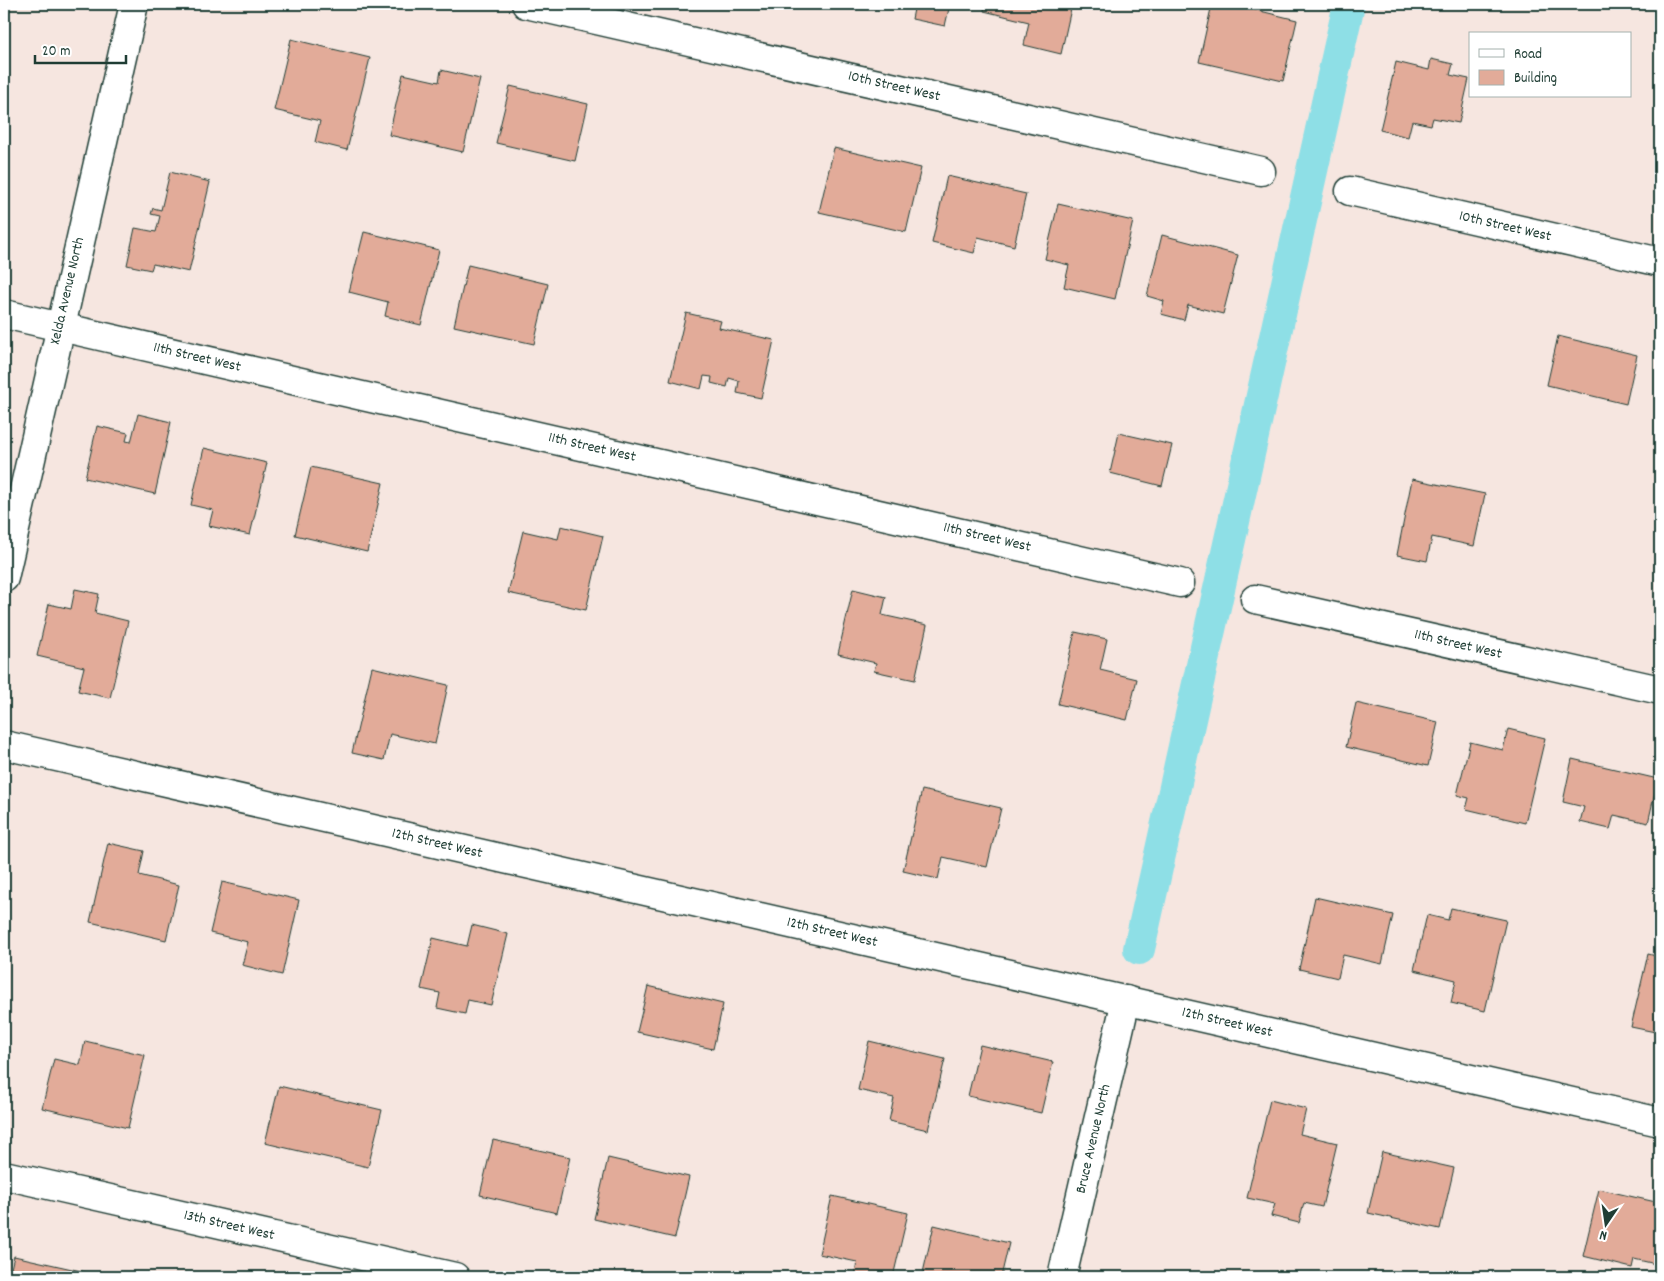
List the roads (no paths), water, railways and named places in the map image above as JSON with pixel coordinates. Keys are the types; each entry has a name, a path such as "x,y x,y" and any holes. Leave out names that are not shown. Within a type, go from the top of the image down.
{"street":[{"name":"Xelda Avenue North","path":"4,578 134,4"},
{"name":"10th Street West","path":"526,4 1261,171"},
{"name":"10th Street West","path":"1350,191 1660,262"},
{"name":"11th Street West","path":"4,314 1180,583"},
{"name":"11th Street West","path":"1255,599 1660,690"},
{"name":"12th Street West","path":"4,745 1660,1122"},
{"name":"Bruce Avenue North","path":"1062,1277 1126,1000"},
{"name":"13th Street West","path":"4,1174 455,1277"}],"waterway":[{"path":"1139,949 1349,4"}]}
